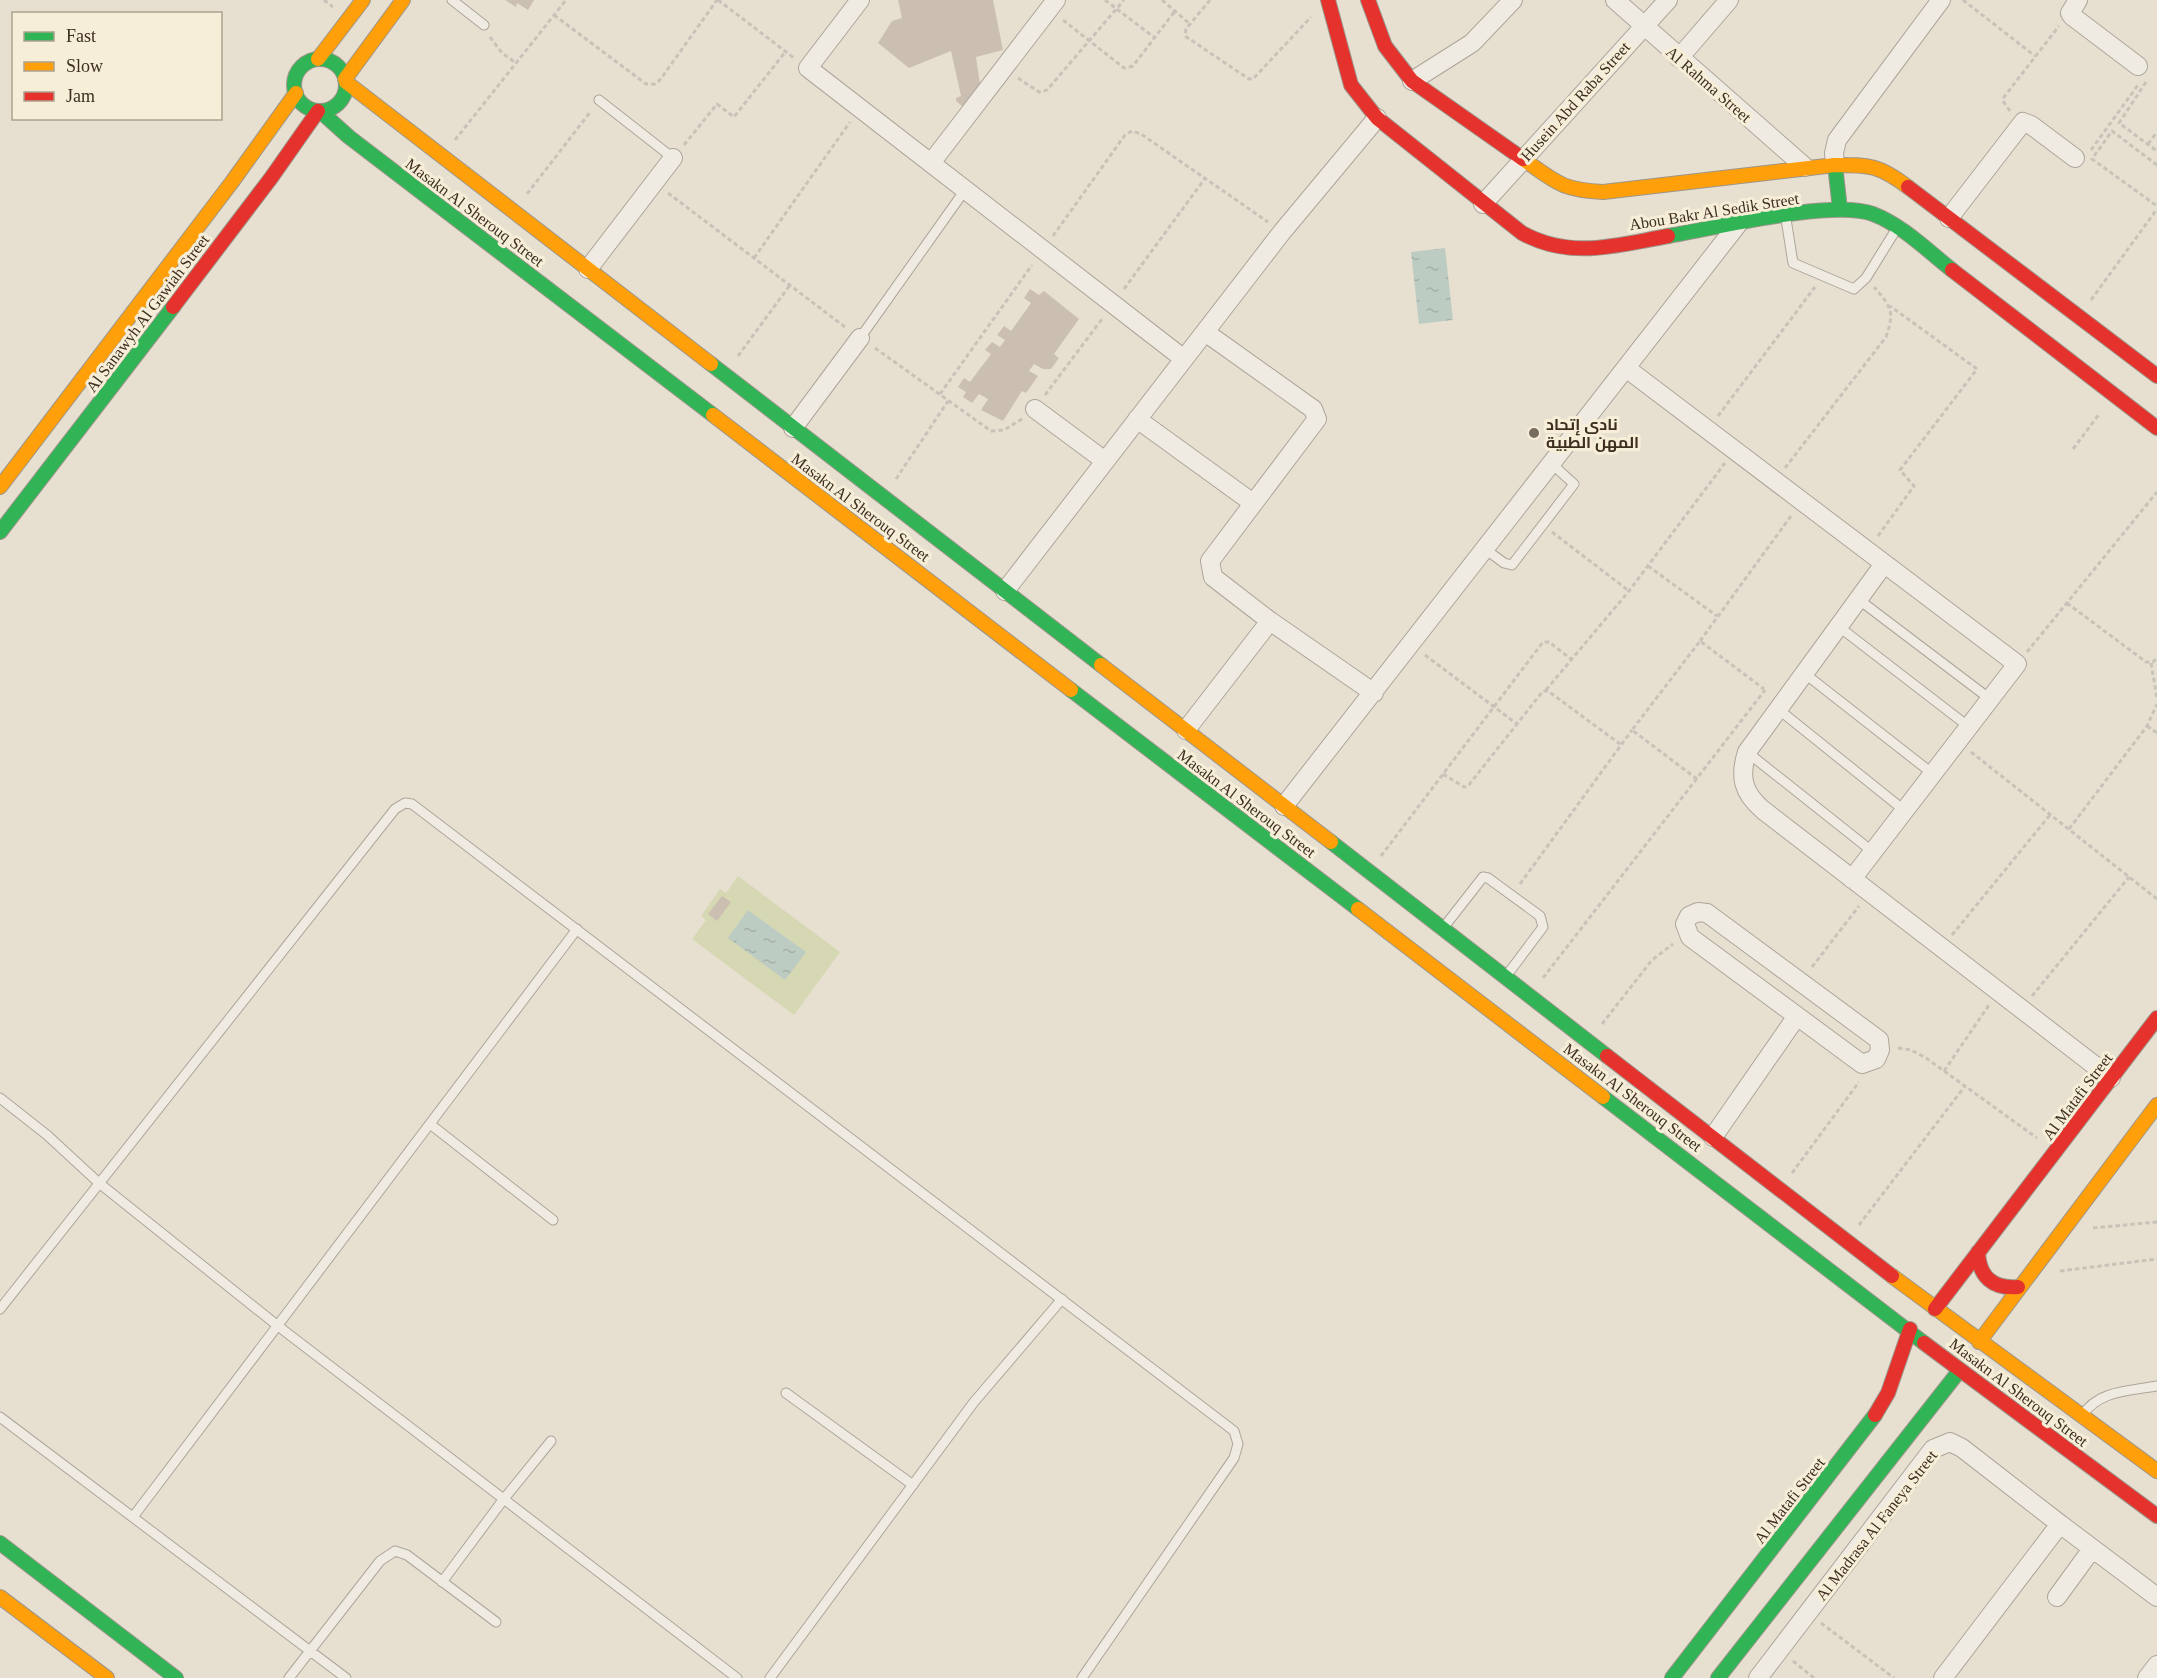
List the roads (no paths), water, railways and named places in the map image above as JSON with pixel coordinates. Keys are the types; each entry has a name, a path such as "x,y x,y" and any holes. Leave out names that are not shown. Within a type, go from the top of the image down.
{"street":[{"path":"363,0 318,59 306,64 297,74 296,93 304,105 319,111 338,104 344,94 346,81 403,0"},
{"path":"860,0 808,68 1184,359"},
{"name":"Abou Bakr Al Sedik Street","path":"1368,0 1372,19 1385,46 1412,81 1565,188 1588,193 1835,165 1864,165 1885,170 2152,370"},
{"path":"1412,81 1472,43 1513,0"},
{"name":"Al Rahma Street","path":"1614,0 1805,167"},
{"name":"Husein Abd Raba Street","path":"1483,204 1668,0"},
{"path":"1679,58 1729,0"},
{"path":"1840,209 1834,146 1842,132 1941,0"},
{"name":"Abou Bakr Al Sedik Street","path":"1328,1 1351,85 1377,118 1483,204 1522,233 1542,244 1564,249 1598,248 1786,216 1840,209 1861,210 1876,215 1897,227 2157,428"},
{"path":"931,163 1004,69 1048,3"},
{"path":"2074,6 2140,73"},
{"path":"318,59 335,64 346,81"},
{"name":"Masakn Al Sherouq Street","path":"346,81 388,116 1005,591 1053,651 1077,694 1910,1329 1960,1370 2157,1516"},
{"name":"Al Sanawyh Al Gawiah Street","path":"0,487 252,156 296,93"},
{"name":"Masakn Al Sherouq Street","path":"319,111 349,137 365,143 1053,651 1097,663 1935,1309 2081,1418 2157,1471"},
{"name":"Al Sanawyh Al Gawiah Street","path":"0,532 319,111"},
{"path":"376,123 388,116"},
{"path":"1005,591 1282,232 1377,118"},
{"path":"1949,218 2023,122 2031,125 2075,158"},
{"path":"287,156 322,138 349,137"},
{"path":"588,269 673,158"},
{"path":"1284,806 1738,224"},
{"path":"1205,332 1313,409 1317,415 1315,423 1213,554 1210,570 1213,577 1270,621 1374,693"},
{"path":"793,428 860,338"},
{"path":"1626,368 2017,664 1852,879"},
{"path":"1035,409 1105,461"},
{"path":"1137,419 1253,502"},
{"path":"1884,564 1747,752 1743,776 1750,799 2111,1078"},
{"path":"1186,730 1270,621"},
{"path":"1077,694 1080,673 1097,663"},
{"path":"1698,912 1707,913 1879,1040 1880,1050 1876,1059 1862,1064 1797,1016 1690,937 1685,929 1689,916 1698,912"},
{"path":"1713,1137 1797,1016"},
{"name":"Al Matafi Street","path":"1935,1309 2157,1018"},
{"path":"1979,1342 2018,1287 2157,1105"},
{"path":"1978,1252 1978,1261 1985,1278 2000,1287 2018,1287"},
{"name":"Al Matafi Street","path":"1672,1678 1874,1417 1888,1393 1910,1329"},
{"path":"1718,1678 1960,1370"},
{"path":"1888,1393 1904,1395"},
{"path":"1916,1406 1920,1421"},
{"name":"Al Madrasa Al Faneya Street","path":"1758,1678 1933,1449 1944,1443 1962,1448 2157,1597"},
{"path":"1943,1678 2060,1524"},
{"path":"0,1543 78,1610 126,1639 176,1678"},
{"path":"2057,1597 2092,1549"},
{"path":"0,1597 58,1635 103,1675"},
{"path":"111,1645 126,1639"},
{"path":"102,1656 103,1675"},
{"path":"2147,1678 2157,1665"}],"lane":[{"path":"452,0 484,25"},
{"path":"599,100 673,158"},
{"path":"860,338 965,189"},
{"path":"1786,216 1793,262 1822,277 1854,289 1866,278 1897,227"},
{"path":"1485,549 1504,563 1512,565 1544,526 1574,484 1552,464"},
{"path":"1858,599 1990,699"},
{"path":"1838,626 1964,734"},
{"path":"1804,673 1933,774"},
{"path":"1780,706 1905,811"},
{"path":"1747,752 1873,852"},
{"path":"0,1309 395,809 405,803 412,804 1234,1431 1238,1444 1234,1458 1082,1678"},
{"path":"1443,929 1482,878 1488,878 1540,916 1544,924 1506,977"},
{"path":"133,1517 577,929"},
{"path":"0,1098 47,1135 99,1183 278,1326 737,1678"},
{"path":"430,1124 553,1220"},
{"path":"771,1678 974,1402 1062,1299"},
{"path":"2081,1418 2090,1405 2104,1396 2157,1386"},
{"path":"786,1393 913,1485"},
{"path":"0,1418 346,1678"},
{"path":"442,1582 550,1441"},
{"path":"289,1678 387,1553 395,1551 408,1555 496,1622"}],"water":[{"path":"1445,248 1453,320 1419,324 1411,252"},
{"path":"748,910 806,952 785,980 728,938"}],"place":[{"name":"نادى إتحاد المهن الطبية","path":"1534,433"}]}
